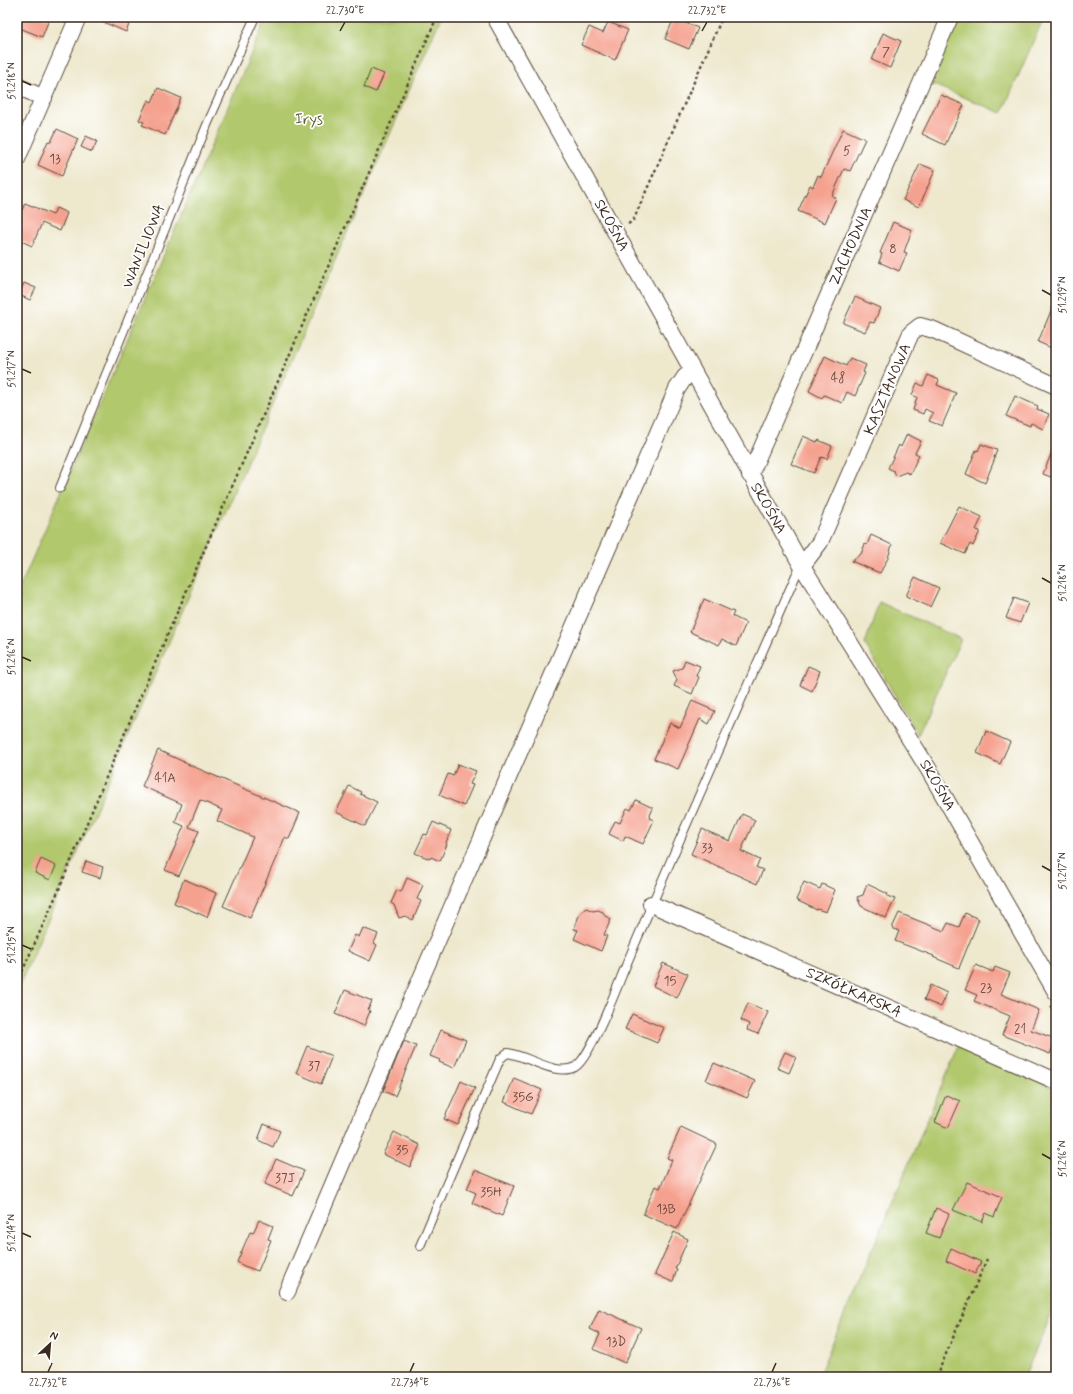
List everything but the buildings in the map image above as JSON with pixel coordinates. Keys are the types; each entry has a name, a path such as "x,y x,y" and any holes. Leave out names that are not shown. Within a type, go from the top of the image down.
{"street":[{"path":"17,159 78,17"},
{"name":"SKOŚNA","path":"495,17 802,566 930,770 1056,992"},
{"name":"ZACHODNIA","path":"750,475 950,17"},
{"path":"17,86 44,98"},
{"name":"KASZTANOWA","path":"802,566 820,542 911,333 920,326 934,330 1056,386"},
{"path":"287,1292 412,999 677,389 685,377 693,372"},
{"name":"SZKÓŁKARSKA","path":"651,904 1056,1081"}],"lane":[{"name":"WANILIOWA","path":"60,488 204,132 255,17"},
{"path":"420,1246 500,1059 507,1053 516,1054 558,1070 567,1069 575,1067 590,1047 651,904 796,575 802,566"}],"path":[{"path":"17,983 437,17"},
{"path":"616,233 633,221 722,18"},
{"path":"936,1377 987,1259"}],"green space":[{"name":"Irys","path":"267,17 441,17 17,991 17,594"},
{"path":"956,17 1044,17 1002,113 929,83"},
{"path":"879,602 961,639 918,735 865,644"},
{"path":"959,1045 1056,1089 1056,1304 1024,1377 818,1377"}]}
